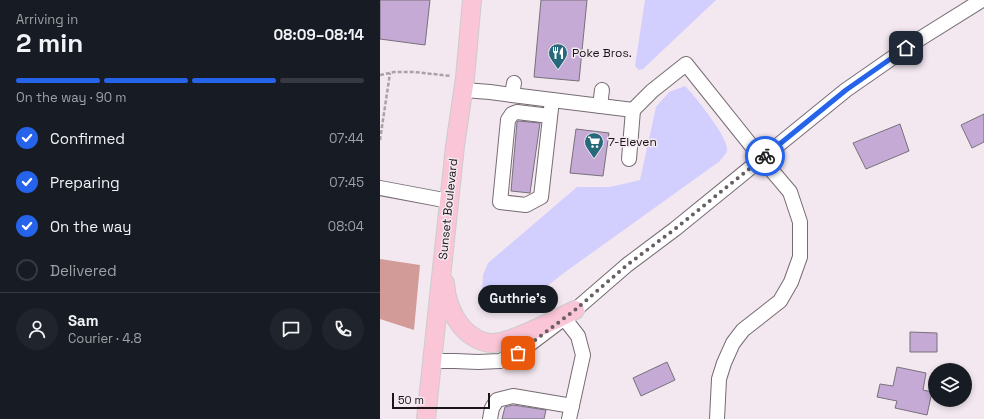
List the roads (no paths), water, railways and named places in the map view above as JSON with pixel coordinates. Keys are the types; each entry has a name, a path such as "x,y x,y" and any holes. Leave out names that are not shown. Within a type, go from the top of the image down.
{"main road":[{"name":"Sunset Boulevard","path":"426,419 455,146 464,84 472,0"},
{"path":"443,260 445,288 449,304 455,318 464,329 480,340 492,343 507,341 570,314"}],"street":[{"path":"432,361 500,361 518,353 570,314 627,265 675,229 846,90 918,40 982,0"},
{"path":"629,159 633,110 652,91 686,64 790,192 800,222 800,257 791,282 780,301 743,330 733,344 724,363 719,380 717,419"},
{"path":"464,84 490,92 513,89 552,100 633,110"},
{"path":"600,106 602,90"},
{"path":"550,116 517,112 512,114 508,120 500,202 526,205 541,197 552,100"},
{"path":"380,188 449,201"},
{"path":"490,419 492,408 497,400 513,396 570,412 583,355 570,314"}],"place":[{"name":"Poke Bros.","path":"558,70"},
{"name":"7-Eleven","path":"594,159"},
{"name":"Guthrie's","path":"518,353"}]}
